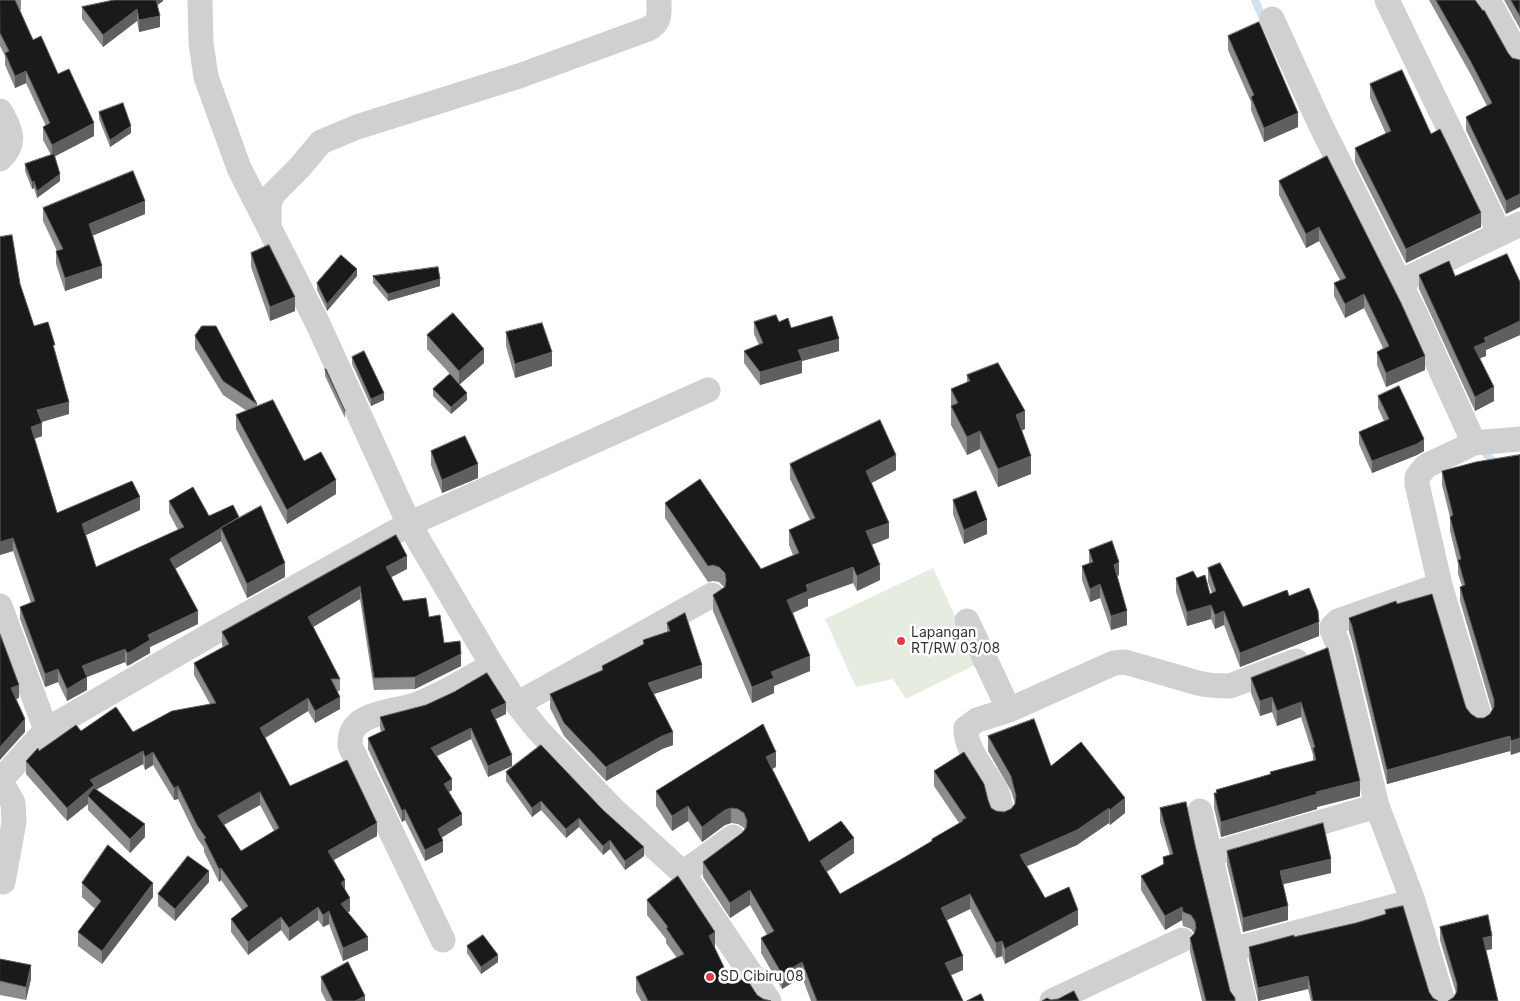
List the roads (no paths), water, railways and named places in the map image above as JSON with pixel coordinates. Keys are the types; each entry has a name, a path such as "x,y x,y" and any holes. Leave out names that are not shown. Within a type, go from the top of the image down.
{"street":[{"path":"200,0 201,43 206,77 239,168 318,324 409,524 517,704 538,730 614,809 683,873 769,1001"},
{"path":"269,227 270,204 273,194 300,168 321,142 357,128 519,76 648,30 658,20 659,0"},
{"path":"1387,0 1510,229 1400,282"},
{"path":"1488,0 1520,59"},
{"path":"1272,19 1321,126 1400,282 1474,443"},
{"path":"0,111 11,137 8,149 0,159"},
{"path":"2,882 14,822 14,812 13,803 0,781 46,730 217,631 409,524 708,390"},
{"path":"1480,718 1440,585 1417,477 1426,466 1474,443 1520,439"},
{"path":"1440,585 1338,621 1334,624 1332,630 1338,644 1377,806 1413,901 1442,1001"},
{"path":"517,704 712,596"},
{"path":"0,606 46,730"},
{"path":"966,621 1009,710"},
{"path":"1002,813 997,794 969,745 965,734 966,728 977,720 1009,710 1114,663 1125,662 1210,686 1230,686 1338,644"},
{"path":"443,940 350,746 350,734 361,721 385,712 418,704 454,688 492,665"},
{"path":"1209,855 1377,806"},
{"path":"1200,811 1244,1001"},
{"path":"683,873 733,837"},
{"path":"1232,950 1413,901"},
{"path":"1052,1001 1182,940"}],"waterway":[{"path":"1255,0 1265,23"},
{"path":"1478,451 1483,451 1498,466"}],"place":[{"name":"Lapangan RT/RW 03/08","path":"901,641"},
{"name":"SD Cibiru 08","path":"710,977"}]}
